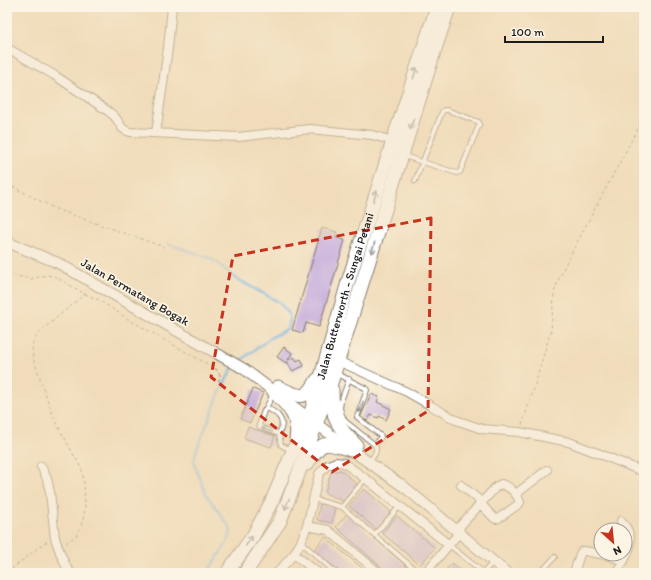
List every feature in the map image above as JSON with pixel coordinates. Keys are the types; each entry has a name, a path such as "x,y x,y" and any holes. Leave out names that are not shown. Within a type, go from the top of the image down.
{"highway":[{"name":"Jalan Butterworth - Sungai Petani","path":"332,370 348,282 389,140 437,7"},
{"name":"Jalan Butterworth - Sungai Petani","path":"245,573 280,521 296,480 314,418 406,157 449,7"},
{"path":"276,390 301,396 307,394 332,370"},
{"path":"332,370 332,403 334,415 338,424 354,448"},
{"path":"276,390 288,405 296,424 297,433 293,451"},
{"name":"Jalan Butterworth - Sungai Petani","path":"227,573 253,536 272,501 293,451 314,418"},
{"path":"296,480 319,447 333,445 354,448"}],"street":[{"path":"156,133 172,7"},
{"path":"7,48 54,75 114,116 120,127 125,131 238,137 310,129 372,135 389,140"},
{"name":"Jalan Permatang Bogak","path":"7,242 58,263 232,362 276,390 354,448"},
{"path":"332,370 407,392 456,420 482,429 519,432 569,442 644,472"},
{"path":"354,448 372,458 507,573"},
{"path":"354,448 407,489"},
{"path":"277,573 294,554 301,542 307,526 319,474 326,466 336,462 344,463 366,478 449,545"},
{"path":"41,466 47,478 50,492 56,542 67,568 71,573"},
{"path":"516,494 547,470"},
{"path":"425,573 449,545 458,532 460,526 481,504 495,488 501,484 508,487 516,494 520,502 496,519 481,504 478,499 461,485"},
{"path":"307,526 328,530 379,573"},
{"path":"574,573 582,551 593,553"},
{"path":"294,554 318,573"},
{"path":"616,573 623,562"}],"lane":[{"path":"406,157 420,161 458,173 460,172 479,122 444,110 420,161 415,181"},
{"path":"332,370 367,390 357,416 381,437 375,445"},
{"path":"349,379 341,401 340,408 342,415 345,421 375,445 377,449 372,458"},
{"path":"276,390 258,425 265,429 279,433"},
{"path":"266,408 276,413 281,418 281,431 279,433 281,445 293,451"},
{"path":"342,507 366,478"},
{"path":"313,499 342,507 419,573"},
{"path":"375,534 400,506"},
{"path":"301,542 336,573"},
{"path":"449,545 484,573 493,562"},
{"path":"540,573 555,557"}],"path":[{"path":"519,432 551,330 554,294 557,283 567,261 644,118"},
{"path":"7,184 58,210 164,247"},
{"path":"7,274 31,279 47,275 54,276 85,294 99,300 128,319 216,369 220,375 218,384"},
{"path":"7,573 47,541 56,542 70,540 76,536 84,516 84,481 82,470 52,413 33,358 32,346 35,338 42,330 85,294 92,282"}],"highlighted area":[{"path":"431,218 428,411 332,472 211,377 233,256"}],"building":[{"path":"322,228 337,232 335,237 345,240 319,327 306,323 303,333 292,330"},
{"path":"284,347 292,353 288,360 294,357 297,361 301,359 304,366 292,371 287,361 286,363 277,357"},
{"path":"253,389 263,393 250,423 240,419"},
{"path":"371,394 379,397 377,402 391,409 386,420 379,416 378,418 371,415 367,421 360,418"},
{"path":"248,427 275,436 271,447 244,438"},
{"path":"341,470 357,484 343,501 325,493 331,472"},
{"path":"364,489 391,512 376,529 349,506"},
{"path":"320,504 335,507 332,523 317,520"},
{"path":"347,514 412,571 411,573 388,573 336,527"},
{"path":"397,516 435,548 420,565 382,533"},
{"path":"325,537 368,573 341,573 314,550"},
{"path":"452,563 464,573 443,573"},
{"path":"297,568 303,573 292,573"}],"waterway":[{"path":"169,244 209,258 218,263 235,278 279,302 289,314 290,320 288,329 270,338 239,362"},
{"path":"207,573 227,543 231,529 206,494 194,460 220,392 234,366"},
{"path":"305,552 330,573"}]}
